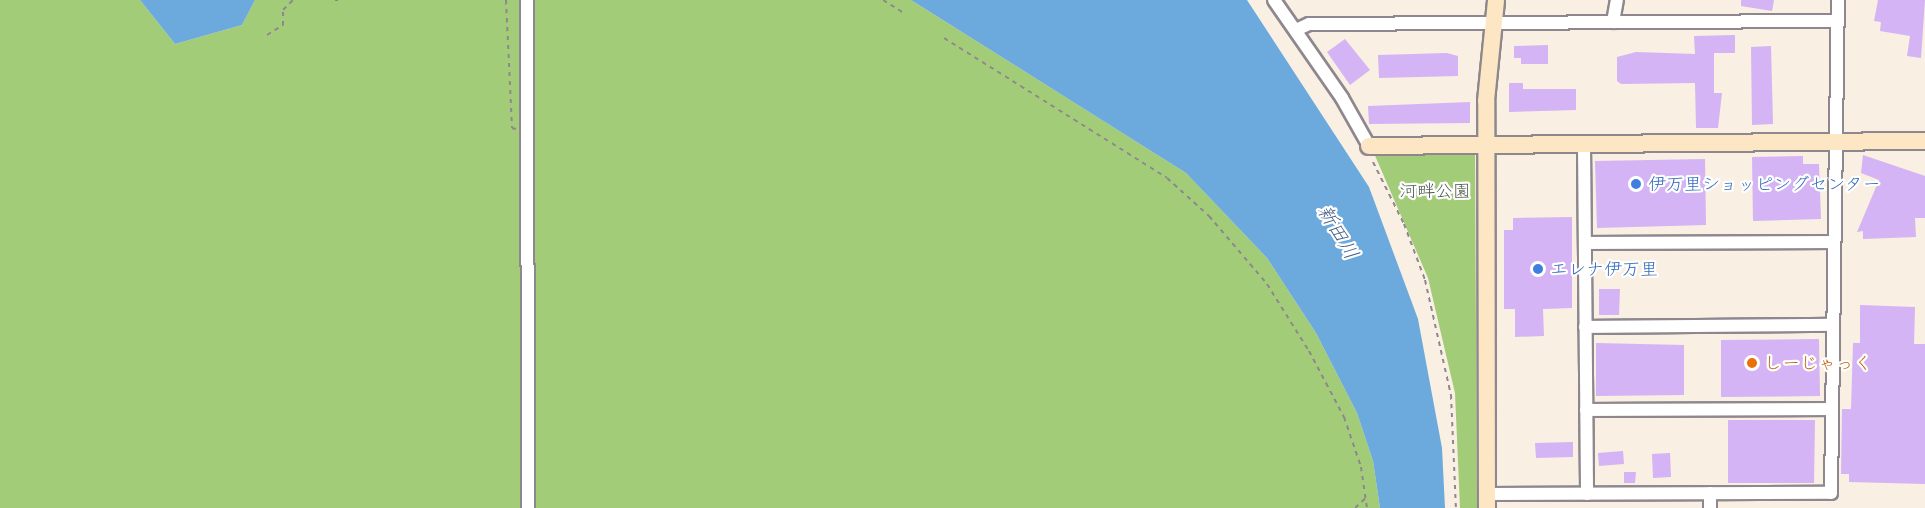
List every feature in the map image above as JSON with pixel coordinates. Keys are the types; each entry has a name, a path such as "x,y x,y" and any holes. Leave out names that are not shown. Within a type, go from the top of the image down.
{"street":[{"path":"527,0 528,508"},
{"path":"1274,0 1342,98 1369,146 1925,141"},
{"path":"1496,0 1492,23 1486,144 1487,501 1587,494 1831,493 1838,0"},
{"path":"1613,22 1617,0"},
{"path":"1296,30 1309,24 1836,21"},
{"path":"1584,144 1587,494"},
{"path":"1585,243 1834,242"},
{"path":"1586,327 1833,325"},
{"path":"1586,410 1832,410"},
{"path":"1710,493 1710,508"}],"path":[{"path":"267,35 283,25 283,10 293,0"},
{"path":"506,0 512,128 528,133"},
{"path":"883,0 904,13"},
{"path":"944,38 1167,178 1209,216 1267,284 1309,351 1344,417 1367,497 1367,508"},
{"path":"1369,146 1425,280 1451,395 1456,508"},
{"path":"1354,508 1367,497"}],"green space":[{"path":"0,0 140,0 175,44 242,25 255,0 911,0 1186,173 1267,258 1316,333 1357,413 1373,461 1380,508 0,508"},
{"name":"河畔公園","path":"1373,151 1475,151 1477,508 1460,508 1455,393 1428,278"}],"water":[{"path":"140,0 255,0 242,25 175,44"},
{"name":"新田川","path":"911,0 1247,0 1369,187 1418,319 1442,448 1445,508 1380,508 1373,461 1357,413 1316,333 1267,258 1186,173"}],"building":[{"path":"1741,0 1774,0 1772,11 1741,6"},
{"path":"1878,0 1925,0 1921,58 1907,56 1910,36 1880,31 1881,22 1874,21"},
{"path":"1735,35 1735,53 1714,53 1714,93 1722,93 1718,128 1696,128 1695,83 1621,84 1617,81 1617,57 1636,52 1695,54 1694,36"},
{"path":"1345,39 1370,70 1350,85 1327,52"},
{"path":"1548,45 1548,64 1521,64 1521,58 1514,58 1514,46"},
{"path":"1771,46 1773,124 1752,125 1751,47"},
{"path":"1447,53 1458,56 1458,76 1379,78 1378,55"},
{"path":"1509,83 1523,83 1523,89 1576,89 1576,110 1509,112"},
{"path":"1470,102 1470,123 1369,124 1368,106"},
{"path":"1863,155 1925,176 1925,218 1915,218 1916,237 1863,239 1863,231 1857,232 1879,180 1861,173"},
{"path":"1803,156 1803,164 1819,164 1821,219 1753,221 1752,157"},
{"path":"1705,159 1706,225 1597,228 1595,161"},
{"path":"1572,217 1572,308 1543,309 1544,336 1515,337 1515,309 1504,309 1504,230 1513,230 1513,218"},
{"path":"1599,289 1620,289 1619,315 1599,315"},
{"path":"1860,305 1915,307 1914,344 1925,344 1925,484 1849,482 1849,474 1841,474 1842,409 1851,409 1853,343 1860,343"},
{"path":"1819,339 1820,396 1721,397 1721,340"},
{"path":"1596,343 1684,345 1684,395 1596,396"},
{"path":"1728,420 1815,420 1814,483 1728,483"},
{"path":"1573,442 1573,457 1536,458 1535,443"},
{"path":"1623,451 1624,464 1599,466 1598,453"},
{"path":"1670,453 1671,477 1653,478 1652,454"},
{"path":"1624,472 1636,472 1635,483 1624,483"}],"place":[{"name":"伊万里ショッピングセンター","path":"1636,184"},
{"name":"エレナ伊万里","path":"1538,269"},
{"name":"しーじゃっく","path":"1752,363"}]}
